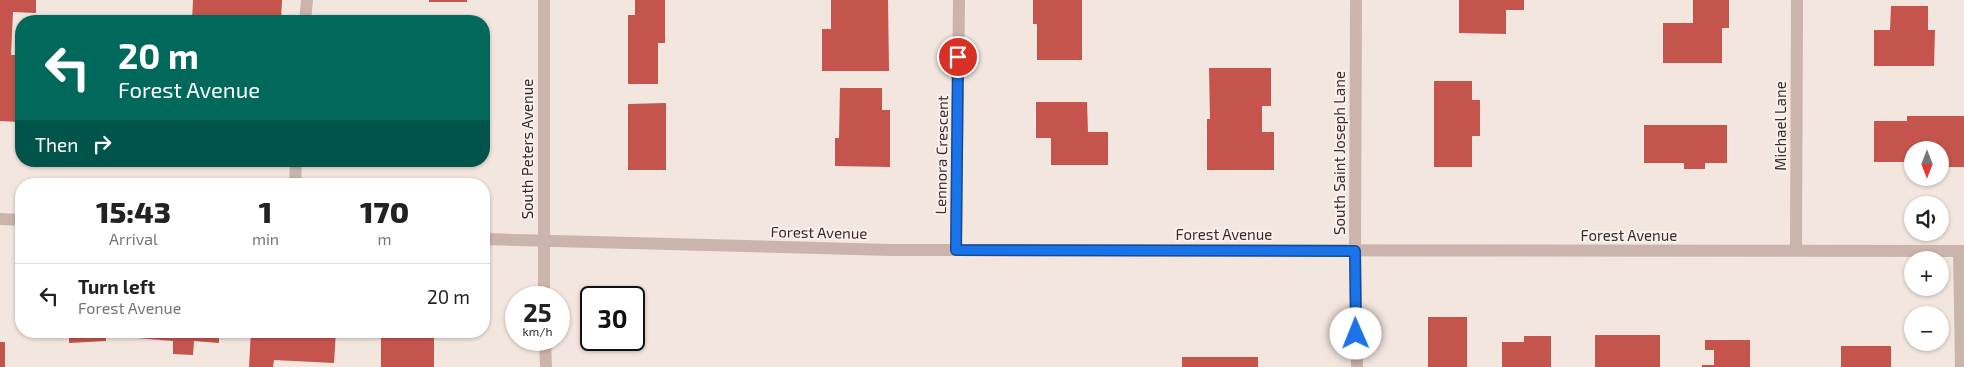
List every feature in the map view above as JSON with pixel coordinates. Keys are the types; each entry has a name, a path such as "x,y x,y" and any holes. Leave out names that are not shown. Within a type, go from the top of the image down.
{"street":[{"path":"306,15 307,0"},
{"name":"South Peters Avenue","path":"544,0 544,286"},
{"name":"Lennora Crescent","path":"956,250 959,0"},
{"name":"South Saint Joseph Lane","path":"1356,0 1355,251 1357,367"},
{"name":"Michael Lane","path":"1796,251 1797,0"},
{"path":"0,219 15,220"},
{"name":"Forest Avenue","path":"490,239 747,247 956,250 1962,251"},
{"path":"1961,367 1962,251"},
{"path":"545,351 546,367"}],"building":[{"path":"0,0 36,0 36,13 13,12 11,55 15,55 15,122 0,121"},
{"path":"193,0 282,0 281,15 192,15"},
{"path":"429,0 467,0 467,2 429,2"},
{"path":"635,0 665,0 665,43 658,43 658,84 628,84 628,15 635,15"},
{"path":"831,0 888,0 889,71 822,71 822,29 831,29"},
{"path":"1033,0 1082,0 1082,60 1037,60 1037,24 1033,24"},
{"path":"1459,0 1524,0 1524,10 1506,10 1506,34 1459,33"},
{"path":"1693,0 1729,0 1729,28 1722,28 1722,63 1663,63 1663,23 1693,23"},
{"path":"1891,6 1928,6 1928,30 1935,30 1934,66 1874,66 1874,30 1890,30"},
{"path":"1209,68 1271,68 1271,106 1262,106 1262,132 1274,132 1274,170 1207,170 1207,119 1210,119"},
{"path":"1434,81 1472,81 1472,100 1480,100 1480,136 1472,136 1472,167 1434,167"},
{"path":"840,88 882,88 882,110 890,110 890,167 835,166 835,138 839,138"},
{"path":"1036,102 1087,102 1088,132 1108,132 1108,165 1051,165 1051,138 1036,138"},
{"path":"666,103 666,170 628,170 628,104"},
{"path":"1907,116 1964,116 1964,167 1949,167 1949,141 1904,141 1904,162 1874,162 1874,121 1907,121"},
{"path":"1644,125 1727,125 1727,163 1705,163 1705,169 1684,169 1684,163 1644,163"},
{"path":"1428,317 1467,317 1467,367 1428,367"},
{"path":"1595,335 1660,335 1660,367 1595,367"},
{"path":"1524,336 1551,336 1551,367 1502,367 1502,342 1524,342"},
{"path":"69,338 106,338 106,341 69,343"},
{"path":"137,338 219,338 219,343 194,341 193,355 173,354 173,341"},
{"path":"251,338 336,338 334,363 274,360 273,367 249,367"},
{"path":"381,338 434,338 434,367 381,367"},
{"path":"1705,340 1750,340 1750,367 1702,367 1702,365 1714,365 1714,350 1705,350"},
{"path":"0,342 5,342 5,367 0,367"},
{"path":"1841,346 1891,346 1891,367 1841,367"},
{"path":"1182,357 1258,357 1258,367 1182,367"}],"route":[{"path":"958,57 956,250 1355,251 1356,334"}]}
